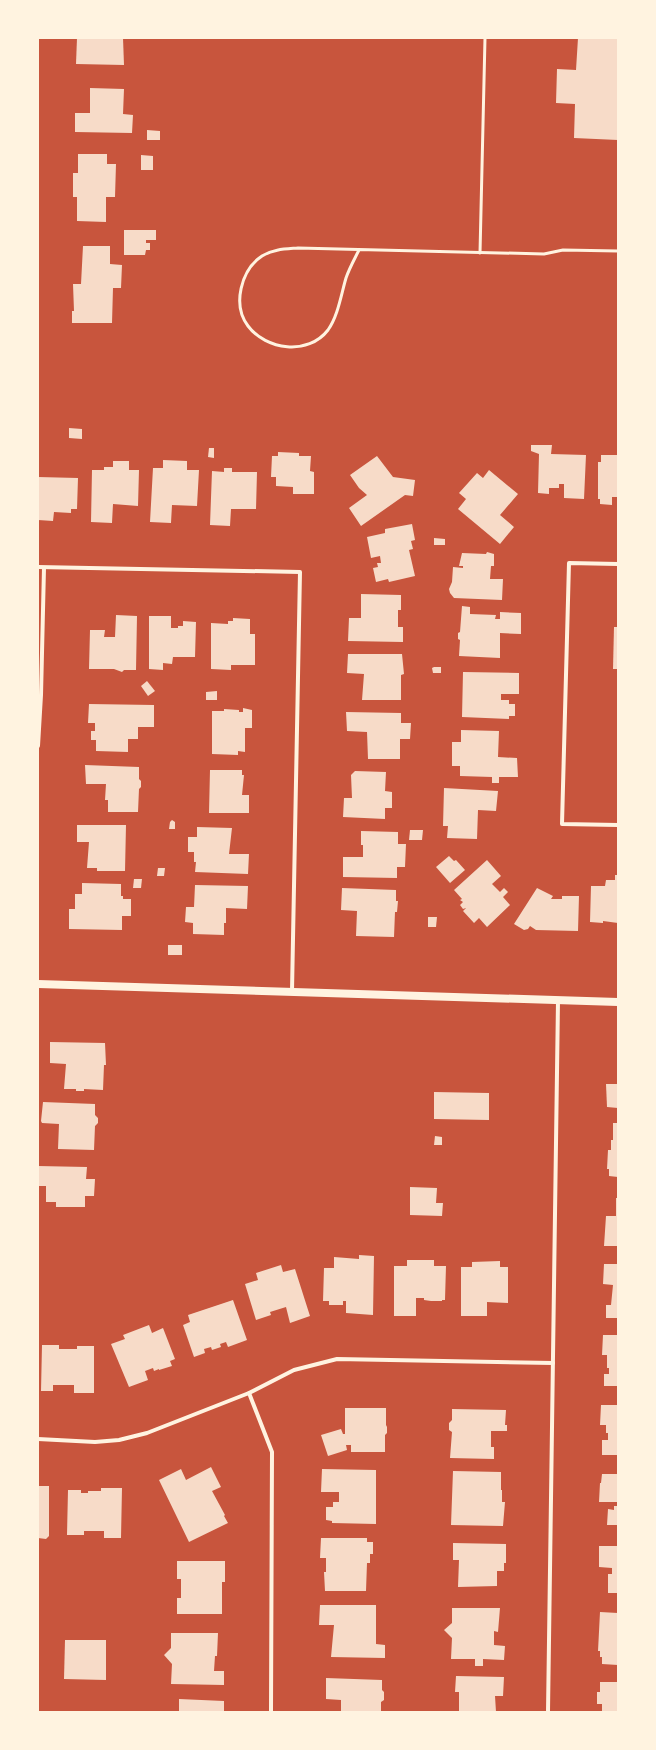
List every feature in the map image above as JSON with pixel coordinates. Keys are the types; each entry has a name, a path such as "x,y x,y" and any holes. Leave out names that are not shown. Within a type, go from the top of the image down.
{"main road":[{"path":"38,984 618,1002"}],"street":[{"path":"618,564 569,563 562,824 618,825"},
{"path":"38,568 300,572 292,991"},
{"path":"38,746 41,695 44,568"},
{"path":"548,1712 558,1001"},
{"path":"38,1439 95,1442 119,1440 147,1433 249,1393 294,1370 337,1359 553,1363"},
{"path":"249,1393 262,1422 272,1452 271,1712"}],"lane":[{"path":"480,253 485,38"},
{"path":"359,250 347,276 335,314 328,330 317,340 303,346 289,348 262,340 248,326 241,312 240,296 243,280 251,266 263,256 276,250 298,248 544,254 563,250 618,251"}],"building":[{"path":"77,38 123,38 124,65 76,64"},
{"path":"578,38 618,38 618,140 574,138 575,104 556,103 557,69 576,70"},
{"path":"90,88 124,89 123,114 133,115 132,133 75,132 75,113 90,113"},
{"path":"147,130 160,131 160,140 147,140"},
{"path":"78,154 107,154 107,164 116,164 115,197 106,197 106,222 77,221 77,197 73,197 73,173 78,173"},
{"path":"141,155 153,156 153,170 141,170"},
{"path":"124,230 156,230 156,240 146,240 146,243 150,243 150,250 146,250 145,255 124,255"},
{"path":"83,246 110,246 110,264 122,265 121,288 113,288 112,323 72,323 72,311 74,311 73,284 81,284"},
{"path":"69,428 82,429 82,439 69,438"},
{"path":"531,445 552,445 551,454 586,455 584,499 564,498 564,484 559,484 559,488 549,488 549,494 538,493 539,454 531,451"},
{"path":"209,448 214,448 214,458 208,457"},
{"path":"278,452 299,453 299,456 311,456 310,471 314,472 314,494 293,494 293,487 276,486 276,477 271,477 272,456 278,456"},
{"path":"601,455 618,455 618,497 612,497 612,505 600,504 600,499 598,499 598,462 601,462"},
{"path":"377,456 393,477 415,480 413,496 405,495 361,526 349,508 367,495 359,488 350,475"},
{"path":"163,460 187,461 187,470 199,470 197,506 172,505 171,523 150,522 153,468 163,468"},
{"path":"113,461 129,461 129,470 139,470 138,506 113,504 112,523 91,522 92,470 104,470 104,467 113,467"},
{"path":"224,468 232,468 232,472 257,472 256,509 231,509 230,526 210,525 212,471 224,472"},
{"path":"489,470 518,494 500,515 514,527 500,544 458,509 466,499 459,493 477,473 483,478"},
{"path":"38,477 78,478 77,509 71,509 71,513 54,512 53,521 38,520"},
{"path":"412,524 415,540 411,541 413,549 409,550 415,576 389,582 388,579 376,582 373,568 378,567 377,563 381,563 380,556 371,558 367,537 385,533 385,529"},
{"path":"434,538 445,539 445,545 434,545"},
{"path":"487,552 494,554 494,566 491,566 490,579 503,579 502,600 454,598 449,589 452,582 453,567 463,568 463,566 459,566 462,553 486,554"},
{"path":"361,594 401,595 401,610 398,610 398,627 403,627 403,642 348,641 349,618 361,618"},
{"path":"462,606 470,607 470,614 496,615 495,619 500,619 500,612 521,613 521,634 500,633 500,658 459,656 460,640 458,639 458,633 460,632"},
{"path":"116,615 137,616 136,670 124,670 122,672 114,669 89,669 90,630 105,630 104,637 115,637"},
{"path":"149,616 171,616 171,628 183,626 183,621 196,622 195,657 173,657 172,664 163,663 163,670 149,669"},
{"path":"233,618 250,619 250,634 255,634 255,665 231,665 231,670 211,669 211,623 228,624 228,621 233,621"},
{"path":"614,627 618,627 618,669 613,669"},
{"path":"348,654 402,654 404,674 401,675 401,700 362,700 364,674 347,673"},
{"path":"441,667 441,673 433,673 432,668"},
{"path":"463,672 519,673 519,694 501,694 501,700 509,700 509,704 515,704 515,716 509,716 509,719 462,717"},
{"path":"147,681 155,691 148,696 141,686"},
{"path":"217,691 217,700 206,700 206,692"},
{"path":"89,704 154,705 154,727 138,727 138,739 128,739 128,752 96,751 96,740 91,740 91,731 95,731 95,723 88,723"},
{"path":"243,708 252,710 252,728 245,728 245,752 238,751 238,755 212,754 212,711 224,711 224,709 239,710 239,712 243,712"},
{"path":"346,712 401,713 401,723 411,723 410,739 400,739 400,759 368,759 367,732 347,731"},
{"path":"461,730 499,731 498,757 517,758 518,777 499,777 499,783 492,783 492,777 460,776 460,766 452,766 452,742 461,742"},
{"path":"85,765 139,767 141,787 139,789 138,812 108,812 108,800 105,800 106,784 86,784"},
{"path":"210,770 242,770 242,775 244,775 242,795 249,795 249,813 209,813"},
{"path":"355,771 386,772 385,791 392,792 392,808 385,808 385,819 343,817 344,798 352,798 351,775"},
{"path":"444,788 498,791 496,811 478,810 477,839 447,838 448,826 443,826"},
{"path":"172,820 175,822 175,829 169,829 170,822"},
{"path":"77,825 126,825 125,871 97,871 97,868 87,868 89,842 77,842"},
{"path":"197,827 232,828 229,854 249,854 248,874 195,872 196,862 194,862 194,852 188,852 188,837 197,837"},
{"path":"410,830 423,830 422,840 409,840"},
{"path":"361,831 398,832 398,844 406,844 405,867 397,867 397,878 343,877 343,857 363,857"},
{"path":"449,856 454,861 456,860 465,870 450,883 436,867"},
{"path":"487,860 501,876 492,884 500,892 504,888 508,892 503,897 510,905 487,927 479,918 474,923 463,911 466,908 463,909 460,905 463,902 460,900 462,899 454,890"},
{"path":"158,868 165,868 164,876 157,876"},
{"path":"615,875 618,875 618,923 603,921 603,923 590,922 591,886 605,886 606,880 615,880"},
{"path":"134,879 142,879 141,888 133,888"},
{"path":"82,883 121,884 121,896 123,896 123,899 131,899 131,916 122,916 122,930 69,929 69,909 75,909 75,894 82,894"},
{"path":"195,885 248,886 247,909 226,908 224,935 193,934 193,923 185,922 186,907 194,907"},
{"path":"342,888 396,890 396,901 398,901 397,912 395,912 394,937 356,936 357,911 341,910"},
{"path":"537,888 553,896 551,899 562,899 562,896 579,896 578,931 536,930 530,926 528,929 524,930 514,924"},
{"path":"428,917 437,917 436,927 428,927"},
{"path":"168,945 182,945 182,955 168,955"},
{"path":"50,1042 105,1043 106,1065 104,1065 103,1090 84,1089 84,1091 76,1091 76,1089 64,1089 66,1064 50,1063"},
{"path":"606,1084 618,1084 618,1108 607,1107"},
{"path":"434,1092 489,1093 489,1120 434,1119"},
{"path":"43,1102 95,1104 95,1115 98,1118 98,1123 95,1126 94,1150 58,1149 59,1124 42,1123"},
{"path":"613,1123 618,1123 618,1177 609,1176 609,1169 607,1169 608,1150 611,1150 611,1140 613,1140"},
{"path":"435,1136 442,1137 442,1145 434,1145"},
{"path":"38,1166 87,1167 86,1179 95,1179 94,1196 85,1196 85,1207 56,1207 56,1202 46,1202 46,1186 38,1186"},
{"path":"410,1187 437,1188 436,1203 443,1203 442,1216 410,1215"},
{"path":"616,1198 618,1198 618,1246 604,1246 606,1216 616,1216"},
{"path":"359,1255 374,1256 373,1315 346,1313 346,1301 343,1301 343,1305 329,1305 329,1301 323,1301 324,1268 334,1268 334,1257 359,1259"},
{"path":"407,1260 434,1260 434,1266 446,1266 445,1300 431,1301 424,1300 424,1298 416,1298 416,1316 394,1316 394,1266 407,1266"},
{"path":"500,1261 500,1267 508,1267 508,1303 487,1302 487,1316 461,1316 461,1267 472,1267 472,1262"},
{"path":"604,1264 618,1264 618,1318 606,1318 606,1305 611,1305 613,1285 603,1284"},
{"path":"281,1265 283,1272 295,1269 310,1316 290,1323 286,1307 270,1312 271,1315 256,1320 245,1284 258,1280 256,1273"},
{"path":"233,1300 247,1340 228,1347 226,1342 220,1344 221,1347 212,1350 211,1347 204,1349 205,1353 194,1357 183,1325 190,1322 188,1315"},
{"path":"149,1325 152,1333 163,1328 175,1359 170,1361 172,1366 154,1371 153,1368 145,1371 148,1380 129,1387 111,1344 125,1339 123,1335"},
{"path":"603,1335 618,1335 618,1386 604,1386 604,1374 609,1374 609,1368 607,1368 607,1355 602,1355"},
{"path":"42,1345 59,1345 59,1349 77,1349 77,1346 94,1346 94,1393 74,1393 74,1385 53,1385 53,1391 41,1391"},
{"path":"601,1405 618,1405 618,1455 602,1455 602,1440 608,1440 608,1433 606,1433 606,1425 600,1425"},
{"path":"345,1408 386,1408 387,1433 385,1435 385,1452 351,1452 351,1445 346,1445 347,1450 328,1456 321,1435 341,1429 343,1434 345,1434"},
{"path":"452,1409 506,1410 505,1425 507,1425 507,1431 491,1431 491,1447 494,1447 494,1459 450,1458 452,1432 449,1430 449,1423 452,1420"},
{"path":"211,1467 221,1487 212,1491 228,1523 189,1542 159,1480 181,1469 186,1480"},
{"path":"322,1469 376,1470 376,1524 332,1523 332,1521 326,1520 326,1507 333,1507 333,1502 339,1502 339,1492 321,1492"},
{"path":"453,1471 501,1472 502,1502 505,1502 503,1526 451,1525"},
{"path":"602,1474 618,1474 618,1502 599,1502"},
{"path":"38,1486 49,1486 49,1536 46,1539 38,1538"},
{"path":"101,1488 122,1488 121,1538 104,1538 104,1531 84,1531 84,1535 67,1535 68,1490 81,1490 81,1493 88,1493 88,1491 101,1491"},
{"path":"614,1506 618,1506 618,1525 607,1525 608,1509 614,1510"},
{"path":"321,1538 367,1538 367,1542 373,1542 373,1554 370,1554 370,1563 367,1563 366,1591 325,1591 324,1572 326,1572 326,1558 320,1558"},
{"path":"453,1543 506,1544 506,1563 504,1563 504,1571 497,1571 497,1586 458,1587 459,1560 453,1560"},
{"path":"599,1546 618,1546 618,1593 608,1593 608,1574 612,1574 612,1568 599,1567"},
{"path":"177,1561 225,1561 225,1582 222,1582 222,1614 177,1614 177,1598 181,1598 181,1579 177,1579"},
{"path":"320,1605 376,1605 376,1644 385,1645 385,1658 331,1657 334,1625 319,1625"},
{"path":"452,1608 500,1608 498,1632 494,1631 494,1645 505,1646 504,1660 483,1659 483,1666 475,1666 475,1659 451,1659 452,1638 444,1630 452,1623"},
{"path":"600,1612 618,1613 618,1665 602,1664 602,1657 600,1657 600,1651 598,1651"},
{"path":"171,1633 218,1633 217,1656 215,1656 214,1671 224,1671 224,1685 171,1684 172,1664 164,1655 171,1648"},
{"path":"65,1640 106,1640 106,1680 64,1679"},
{"path":"456,1676 504,1677 503,1696 495,1696 496,1712 459,1712 459,1692 455,1692"},
{"path":"326,1678 382,1680 384,1700 381,1702 381,1712 341,1712 341,1700 326,1699"},
{"path":"600,1682 618,1682 618,1712 602,1712 602,1704 597,1704 597,1692 600,1692"},
{"path":"179,1699 224,1701 224,1712 179,1712"}]}
